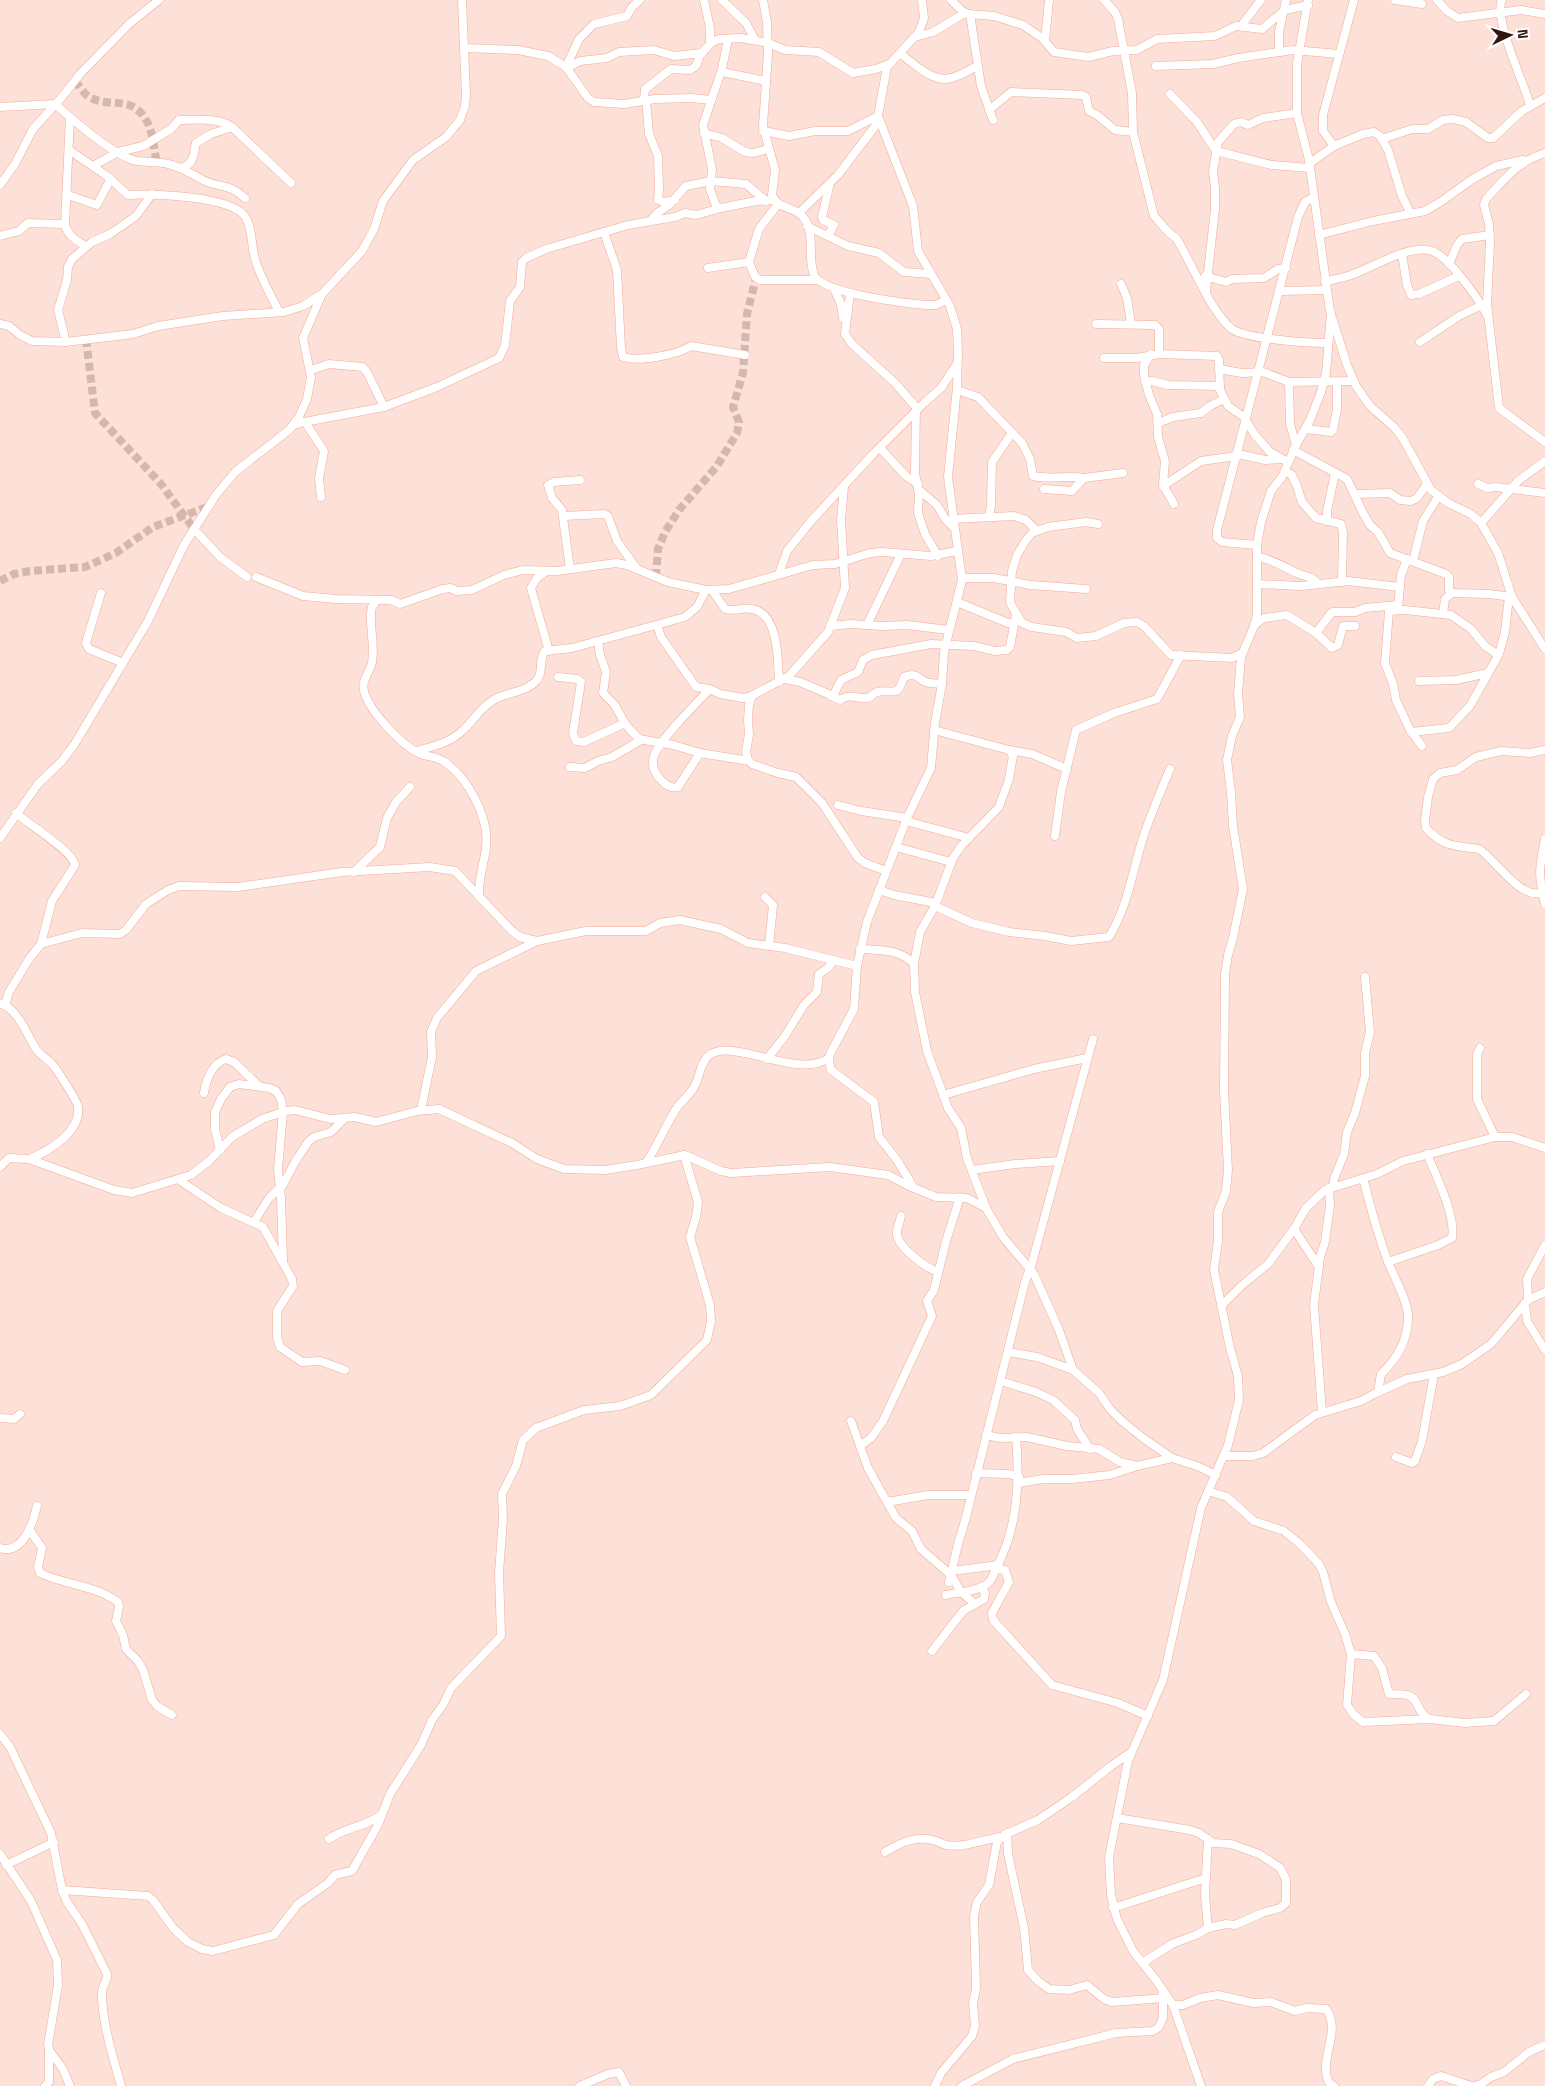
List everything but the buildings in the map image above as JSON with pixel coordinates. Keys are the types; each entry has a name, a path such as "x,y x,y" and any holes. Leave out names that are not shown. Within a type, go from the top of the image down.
{"street":[{"path":"0,185 15,164 33,129 90,62 112,40 159,0"},
{"path":"0,324 9,326 20,335 32,341 66,342 133,334 158,326 223,316 279,312 303,306 322,294 362,251 374,229 383,201 413,160 446,137 460,120 465,106 466,95 462,0"},
{"path":"566,68 579,39 592,26 627,16 632,7 640,0"},
{"path":"704,0 709,20 710,43"},
{"path":"722,0 746,23 755,40"},
{"path":"762,0 767,22 768,43 763,130 775,170 773,202 759,229 749,262 755,277 760,280 817,280 834,289 850,294 926,305 946,300"},
{"path":"675,200 664,202 658,200 660,189 658,156 647,127 645,89 671,69 688,71 693,68 710,43 728,38 755,40 787,50 819,52 854,72 876,69 889,64 915,37 923,23 922,0"},
{"path":"950,0 967,13 994,16 1023,25 1045,41 1054,52 1088,57 1124,50 1137,50 1157,39 1215,36 1234,26 1265,29 1285,10 1308,2 1296,78 1297,113 1310,165 1331,313 1354,381 1370,406 1394,427 1402,437 1427,484 1438,497 1466,510 1481,523 1498,553 1511,597 1545,648"},
{"path":"1045,41 1049,0"},
{"path":"1104,0 1117,16 1133,104 1134,132 1153,213 1166,231 1176,238 1220,315 1234,330 1267,338 1327,343"},
{"path":"1241,26 1261,0"},
{"path":"1279,52 1279,32 1286,0"},
{"path":"1334,146 1324,132 1323,120 1354,0"},
{"path":"1395,0 1422,4"},
{"path":"1437,0 1447,11 1458,18 1526,10 1545,14"},
{"path":"1502,0 1500,12 1512,58 1526,89 1530,105"},
{"path":"915,37 933,32 967,13"},
{"path":"967,13 981,86 993,120"},
{"path":"721,208 716,206 711,194 712,169 704,133 704,120 722,72 728,38"},
{"path":"464,48 497,48 548,56 566,68 592,101 624,104 645,100 691,98 711,100"},
{"path":"566,68 580,61 607,58 619,52 654,50 674,56 702,53"},
{"path":"1156,66 1213,64 1300,50 1339,54"},
{"path":"900,53 924,70 943,78 959,74 977,66"},
{"path":"799,213 829,185 863,144 878,118 883,81 889,64"},
{"path":"722,72 766,81"},
{"path":"989,110 1011,92 1082,95 1086,98 1089,111 1098,115 1116,130 1134,132"},
{"path":"1170,94 1197,122 1216,151 1272,165 1310,165 1334,146 1369,132 1374,132 1382,139 1390,154 1402,196 1411,214"},
{"path":"1382,139 1412,129 1428,129 1443,120 1453,119 1466,122 1488,138 1493,138 1514,117 1530,105 1545,98"},
{"path":"0,107 55,104 118,152 132,160 149,160 181,168 207,181 231,188 245,198"},
{"path":"1206,291 1215,209 1216,189 1213,171 1219,141 1234,124 1242,122 1248,125 1263,118 1297,113"},
{"path":"70,117 68,195 65,224 72,237 86,246"},
{"path":"763,130 786,136 816,131 848,131 878,118"},
{"path":"646,1163 678,1106 694,1087 708,1056 724,1050 781,1062 813,1064 821,1063 829,1058 854,1009 857,966 867,922 906,820 929,774 932,762 934,730 942,684 945,646 962,578 948,477 957,390 957,329 952,311 918,251 913,206 878,118"},
{"path":"93,166 118,152 143,146 171,129 179,120 223,122 232,127 291,183"},
{"path":"181,168 188,166 192,162 196,143 211,134 232,127"},
{"path":"704,133 722,138 746,152 753,153 768,149"},
{"path":"69,150 93,166 128,195 187,196 220,202 241,212 247,219 255,261 279,312"},
{"path":"1319,235 1373,221 1425,211 1471,180 1496,166 1545,153"},
{"path":"1528,159 1511,171 1486,200 1484,205 1490,235 1487,283 1489,319 1499,408 1545,442"},
{"path":"68,195 97,204 110,180"},
{"path":"650,221 688,186 711,181 746,184 773,202 799,213 807,226 811,266 817,280"},
{"path":"828,236 834,225 823,220 822,216 829,185"},
{"path":"66,342 59,316 60,302 67,280 68,267 72,259 86,246 110,234 133,218 152,194"},
{"path":"1257,545 1222,542 1216,538 1217,530 1298,217 1305,202 1314,197"},
{"path":"292,426 384,407 437,388 499,358 505,345 510,301 519,290 523,260 546,249 584,240 604,232 675,217 685,213 696,215 707,210 773,202"},
{"path":"0,236 20,231 27,223 65,224"},
{"path":"807,226 848,246 879,253 904,272 931,274"},
{"path":"604,232 617,270 623,357 646,358 684,351 691,346 745,355"},
{"path":"1449,264 1456,245 1462,239 1490,235"},
{"path":"1280,291 1326,286 1402,254 1415,250 1432,251 1449,264 1482,305 1489,319"},
{"path":"1402,254 1406,285 1411,295 1419,294 1459,276"},
{"path":"708,268 749,262"},
{"path":"1197,275 1208,276 1224,282 1233,279 1258,279 1269,276 1278,269 1286,268"},
{"path":"1121,284 1131,324"},
{"path":"834,289 842,308 845,334 852,344 906,394 917,410 915,473 918,486 918,513 929,543 938,556"},
{"path":"0,838 38,784 67,755 148,620 184,545 229,478 292,426 307,399 311,382 311,370 302,340 322,294"},
{"path":"844,327 850,294"},
{"path":"1420,342 1459,316 1482,305"},
{"path":"1202,2086 1173,2005 1129,1943 1113,1908 1109,1857 1130,1754 1148,1716 1167,1668 1177,1612 1201,1508 1224,1456 1234,1426 1240,1391 1238,1373 1230,1348 1220,1296 1216,1286 1214,1268 1218,1241 1218,1218 1226,1191 1228,1170 1224,1090 1225,974 1243,892 1240,863 1232,822 1227,760 1232,736 1240,717 1238,694 1242,652 1257,614 1257,545 1259,531 1271,491 1285,471 1294,448 1306,429 1323,382 1331,313"},
{"path":"1096,324 1149,324 1157,327 1155,354 1144,365 1145,382 1157,414 1158,437 1166,465 1163,486 1174,504"},
{"path":"1104,358 1137,358 1155,354 1214,355 1219,358 1220,386 1224,399 1230,409 1244,416 1260,441 1270,452 1288,462"},
{"path":"779,574 787,550 816,515 917,410 946,383 958,363"},
{"path":"311,370 329,364 363,367 384,407"},
{"path":"1219,369 1242,373 1267,373 1289,382 1354,381"},
{"path":"1145,382 1152,381 1168,386 1220,386"},
{"path":"1289,382 1290,424 1294,448 1349,481 1363,513 1371,526 1378,532 1388,552 1448,576 1448,589 1452,593 1490,594 1511,597"},
{"path":"1306,429 1331,432 1334,430 1337,409 1337,382"},
{"path":"957,390 978,397 1012,434 1027,451 1033,476 1057,479 1123,473"},
{"path":"1158,422 1173,417 1201,413 1224,399"},
{"path":"305,422 324,451 319,478 321,498"},
{"path":"989,517 992,462 1012,434"},
{"path":"880,448 897,468 937,505 946,520 953,523 1004,516 1021,518 1029,522 1037,530"},
{"path":"1163,486 1198,461 1237,455 1246,455 1265,460 1280,459"},
{"path":"1481,523 1523,476 1545,461"},
{"path":"1285,471 1292,475 1304,505 1316,518 1338,522 1342,527 1342,582"},
{"path":"1327,521 1327,511 1335,473"},
{"path":"1044,489 1071,491 1084,478"},
{"path":"570,569 564,516 562,510 552,498 549,484 580,480"},
{"path":"1355,494 1390,492 1400,500 1413,501 1427,484"},
{"path":"1478,484 1487,488 1545,493"},
{"path":"657,624 661,637 697,688 710,689 718,693 743,698 752,696 782,680 822,639 830,626 844,593 842,514 844,487"},
{"path":"1398,607 1402,571 1410,560 1423,521 1438,497"},
{"path":"564,516 604,514 608,516 617,541 637,569"},
{"path":"1098,524 1074,523 1037,530 1030,535 1012,567 1013,582 1010,602 1022,623 1066,632 1077,638 1096,636 1124,623 1137,622 1144,626 1171,655 1232,658 1242,652"},
{"path":"194,529 220,557 251,577 303,596 391,600 402,604 443,589 450,588 457,592 472,590 519,570 534,569 547,572 616,563 637,569 668,582 709,590 741,586 813,565 835,564 875,552 938,556 957,551"},
{"path":"867,625 901,554"},
{"path":"1257,557 1277,562 1297,573 1312,577 1318,584"},
{"path":"547,572 537,578 531,588 549,651"},
{"path":"962,578 991,577 1013,582 1086,589"},
{"path":"1257,584 1301,586 1342,582 1400,586"},
{"path":"416,751 453,738 464,730 477,712 493,701 535,682 540,676 542,654 598,641 689,614 697,607 709,590"},
{"path":"709,590 725,609 755,609 766,618 776,639 782,680"},
{"path":"101,592 86,643 89,649 123,663"},
{"path":"1443,614 1445,600 1452,593"},
{"path":"1411,732 1450,728 1470,706 1498,655 1505,632 1511,597"},
{"path":"377,600 372,607 371,613 372,660 364,678 364,692 368,702 388,729 416,751 438,758 448,764 461,778 478,805 486,826 488,842 479,897"},
{"path":"957,602 1008,623 1014,623"},
{"path":"1316,633 1332,612 1354,612 1365,608 1398,607 1450,615 1471,629 1485,646 1498,655"},
{"path":"1398,607 1389,611 1385,663 1393,684 1395,697 1411,732 1422,746"},
{"path":"831,696 841,680 860,670 863,660 866,658 924,646 974,646 996,651 1007,650 1010,647 1015,611"},
{"path":"1254,625 1264,618 1287,615 1316,633 1332,648 1338,645 1342,626 1355,626"},
{"path":"830,626 851,624 907,625 949,630"},
{"path":"598,641 600,655 606,672 603,693 614,704 634,735 641,740 749,761 796,778 822,802 858,858 865,864 886,871"},
{"path":"1055,836 1061,792 1077,729 1114,713 1157,698 1181,655"},
{"path":"1418,681 1456,680 1488,674"},
{"path":"782,680 800,682 840,700 846,696 868,698 876,692 895,692 900,689 904,677 911,675 918,675 927,682 942,684"},
{"path":"558,676 574,678 580,682 573,733 576,741 584,742 625,723"},
{"path":"700,753 681,784 675,788 662,782 653,758 659,743 710,689"},
{"path":"749,761 746,751 749,734 749,707 752,696"},
{"path":"934,730 1009,750 1032,754 1068,769"},
{"path":"570,767 585,768 598,761 612,757 641,740"},
{"path":"1009,750 1013,756 1009,780 999,807 959,848 951,862 936,904 920,932 914,964 915,992 930,1058 948,1108 961,1128 967,1158 986,1208 1003,1237 1030,1269 1056,1323 1073,1370"},
{"path":"1542,893 1532,894 1518,885 1479,848 1457,848 1443,842 1426,828 1425,820 1433,779 1440,773 1457,770 1476,757 1501,751 1530,753 1545,750"},
{"path":"879,890 936,904 972,923 1009,932 1071,940 1109,937 1121,914 1152,811 1170,769"},
{"path":"354,872 380,847 389,813 410,787"},
{"path":"838,805 906,820 969,838"},
{"path":"16,813 63,849 74,860 73,869 61,884 52,901 41,944 29,959 2,1004 19,1020 38,1051 54,1066 66,1087 77,1100 76,1121 68,1134 46,1151 29,1159"},
{"path":"1545,839 1539,869 1545,904"},
{"path":"896,847 951,862"},
{"path":"41,944 82,933 120,934 126,930 146,904 175,886 188,884 238,887 298,877 430,867 455,871 512,931 520,937 537,941"},
{"path":"765,896 773,905 769,946"},
{"path":"421,1110 432,1058 431,1032 437,1018 476,970 537,941 586,931 646,931 660,923 680,920 721,929 748,943 857,966"},
{"path":"860,949 896,952 914,964"},
{"path":"767,1059 803,1007 817,992 819,974 828,968 834,960"},
{"path":"1322,1412 1314,1307 1321,1250 1325,1242 1331,1187 1344,1154 1347,1132 1355,1113 1365,1076 1365,1053 1370,1032 1365,977"},
{"path":"951,1576 986,1435 1093,1039"},
{"path":"1480,1048 1476,1054 1477,1099 1495,1137"},
{"path":"829,1058 832,1070"},
{"path":"943,1095 1034,1069 1087,1058"},
{"path":"204,1093 211,1072 220,1061 226,1059 234,1062 259,1086"},
{"path":"813,1064 832,1070 874,1102 878,1135 897,1160 914,1188"},
{"path":"220,1150 215,1117 224,1094 233,1085 239,1084 259,1086 276,1091 281,1099 283,1112 278,1170 283,1263"},
{"path":"0,1167 9,1158 29,1159 121,1193 132,1193 191,1175 203,1167 232,1137 254,1123 283,1112 294,1110 319,1117 355,1117 378,1122 421,1110 443,1110 512,1143 537,1159 564,1169 606,1170 684,1155 731,1173 830,1166 888,1175 936,1196 967,1198 986,1208"},
{"path":"254,1222 269,1198 280,1188 308,1142 314,1137 331,1132 345,1118"},
{"path":"1222,1305 1241,1286 1268,1264 1312,1201 1331,1187 1377,1174 1403,1161 1495,1137 1512,1137 1545,1148"},
{"path":"1388,1262 1438,1245 1452,1238 1452,1225 1448,1209 1428,1154"},
{"path":"62,1890 148,1896 173,1928 188,1942 202,1949 213,1951 269,1938 276,1934 298,1904 328,1884 335,1875 352,1871 378,1825 390,1794 421,1746 432,1720 443,1705 451,1688 502,1636 499,1573 503,1519 502,1494 516,1466 523,1440 536,1428 584,1410 620,1406 652,1395 707,1340 711,1321 710,1305 690,1237 698,1202 684,1155"},
{"path":"972,1170 1015,1164 1060,1162"},
{"path":"1363,1178 1388,1262 1408,1316 1403,1343 1389,1366 1381,1374 1378,1392"},
{"path":"179,1180 221,1208 254,1222 267,1231 292,1279 293,1286 277,1311 280,1347 302,1362 320,1361 345,1370"},
{"path":"861,1445 871,1438 883,1420 929,1324 932,1314 927,1301 934,1290 960,1197"},
{"path":"901,1216 897,1232 899,1242 922,1264 938,1272"},
{"path":"1294,1229 1319,1267"},
{"path":"1545,1245 1527,1279 1526,1302 1527,1321 1545,1350"},
{"path":"1224,1456 1253,1456 1265,1452 1310,1417 1361,1401 1413,1378 1434,1374 1462,1364 1491,1344 1526,1302 1545,1292"},
{"path":"1008,1352 1037,1357 1073,1370 1099,1393 1110,1409 1122,1421 1172,1458 1197,1466 1216,1475"},
{"path":"1396,1457 1412,1463 1415,1462 1421,1446 1434,1374"},
{"path":"1001,1381 1036,1392 1053,1400 1075,1420 1077,1429 1090,1448"},
{"path":"0,1418 14,1419 20,1414"},
{"path":"851,1421 868,1468 898,1520 914,1533 921,1549 951,1576 962,1592 975,1604"},
{"path":"986,1435 1000,1438 1016,1437 1100,1450 1120,1462 1137,1466"},
{"path":"946,1595 981,1587 990,1581 1006,1552 1019,1480 1016,1437"},
{"path":"976,1473 1004,1474 1019,1480 1072,1479 1110,1475 1137,1466 1172,1458"},
{"path":"1208,1491 1227,1497 1254,1521 1284,1531 1300,1544 1319,1564 1323,1572 1330,1602 1345,1634 1351,1654 1347,1704 1358,1718 1365,1723 1430,1719 1465,1723 1494,1722 1526,1694"},
{"path":"887,1502 928,1495 971,1495"},
{"path":"0,1548 14,1547 24,1538 37,1506"},
{"path":"29,1529 42,1548 38,1567 40,1572 59,1580 97,1590 118,1602 119,1607 116,1621 123,1635 126,1649 140,1665 153,1703 172,1715"},
{"path":"951,1576 997,1567 1005,1570 1009,1582 992,1613 993,1620 1048,1681 1063,1688 1118,1703 1148,1716"},
{"path":"932,1651 959,1615 985,1596 981,1587"},
{"path":"1351,1654 1374,1656 1382,1670 1389,1694 1410,1696 1416,1701 1421,1714 1430,1719"},
{"path":"0,1734 10,1747 54,1842 62,1890 67,1902 82,1924 107,1974 107,1979 102,1989 102,2000 121,2086"},
{"path":"884,1852 903,1842 918,1838 948,1845 966,1844 1004,1835 1038,1820 1072,1798 1111,1766 1130,1754"},
{"path":"329,1839 340,1831 375,1819 382,1814"},
{"path":"1117,1818 1190,1830 1213,1843 1230,1844 1259,1854 1280,1868 1286,1880 1287,1897 1284,1906 1241,1923 1208,1928 1172,1944 1142,1963"},
{"path":"1004,1835 1024,1928 1026,1965 1032,1976 1049,1989 1069,1990 1087,1985 1104,1999 1112,2002 1164,1998"},
{"path":"935,2086 941,2073 972,2036 975,2026 973,2004 976,1988 974,1916 977,1902 988,1888 996,1845 1004,1835"},
{"path":"1208,1839 1205,1908 1208,1928"},
{"path":"6,1865 54,1842"},
{"path":"0,1854 31,1901 57,1960 58,1980 48,2040 50,2082 45,2086"},
{"path":"1113,1908 1206,1878"},
{"path":"963,2086 1013,2059 1116,2034 1153,2032 1161,2023 1164,1998 1163,1989"},
{"path":"1173,2005 1183,2005 1200,1998 1218,1996 1253,2003 1271,2002 1295,2011 1307,2008 1326,2009 1329,2014 1332,2035 1326,2066 1327,2080 1334,2086"},
{"path":"1428,2086 1433,2079 1441,2076 1472,2086 1481,2084 1493,2076 1504,2072 1529,2052 1545,2045"},
{"path":"49,2050 63,2069 70,2086"},
{"path":"580,2086 608,2074 619,2072 626,2086"},
{"path":"1493,2076 1493,2086"}],"tunnel":[{"path":"75,81 84,93 91,98 99,101 121,103 134,107 140,112 151,130 157,162"},
{"path":"656,577 658,549 665,532 679,510 717,466 737,433 739,422 733,407 743,373 747,314 756,278"},
{"path":"86,339 95,413 161,484 194,529"},
{"path":"0,581 14,574 30,571 85,567 116,553 153,527 210,506"}]}
